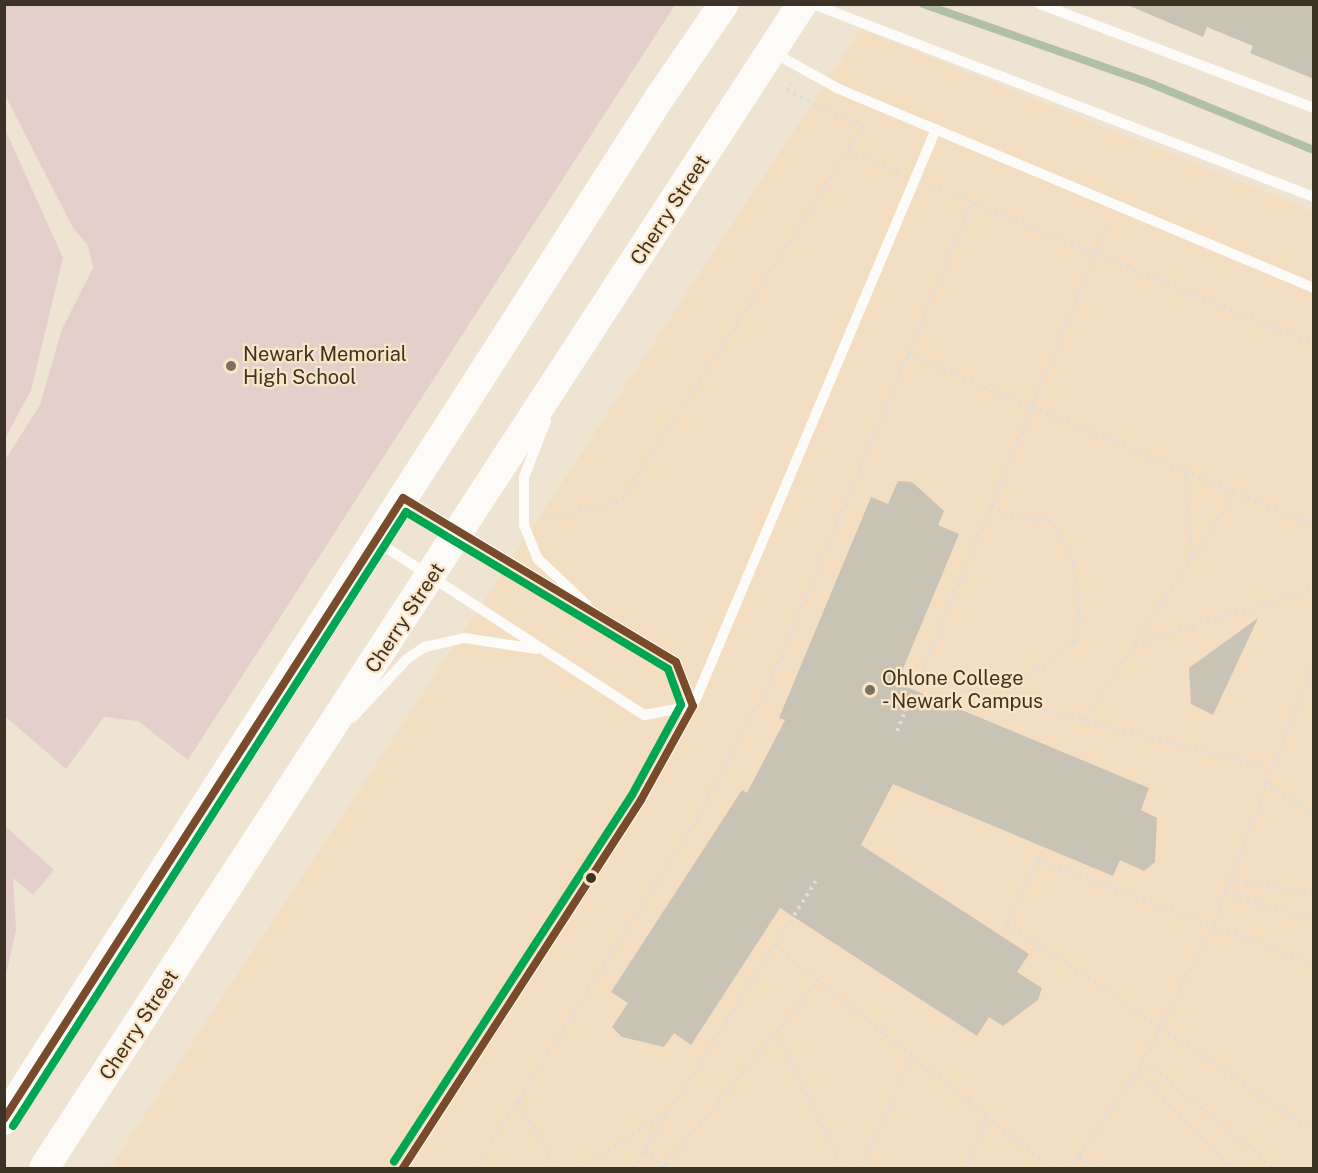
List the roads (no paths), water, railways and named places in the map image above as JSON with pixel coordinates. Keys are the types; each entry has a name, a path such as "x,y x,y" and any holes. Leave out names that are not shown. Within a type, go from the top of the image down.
{"main road":[{"path":"4,1120 403,498 724,4"},
{"name":"Cherry Street","path":"44,1168 570,367 802,4"}],"lane":[{"path":"813,4 1314,197"},
{"path":"1040,4 1314,108"},
{"path":"771,51 800,69 936,129 1314,288"},
{"path":"403,1168 641,800 693,706 936,129"},
{"path":"570,367 524,477 524,525 538,559 604,621"},
{"path":"403,498 604,621 676,662 693,706"},
{"path":"376,540 430,580 644,715 693,706"},
{"path":"313,760 408,659 425,647 465,638 541,649"}],"waterway":[{"path":"923,4 1147,82 1314,150"}],"place":[{"name":"Newark Memorial High School","path":"231,366"},
{"name":"Ohlone College - Newark Campus","path":"870,690"}]}
